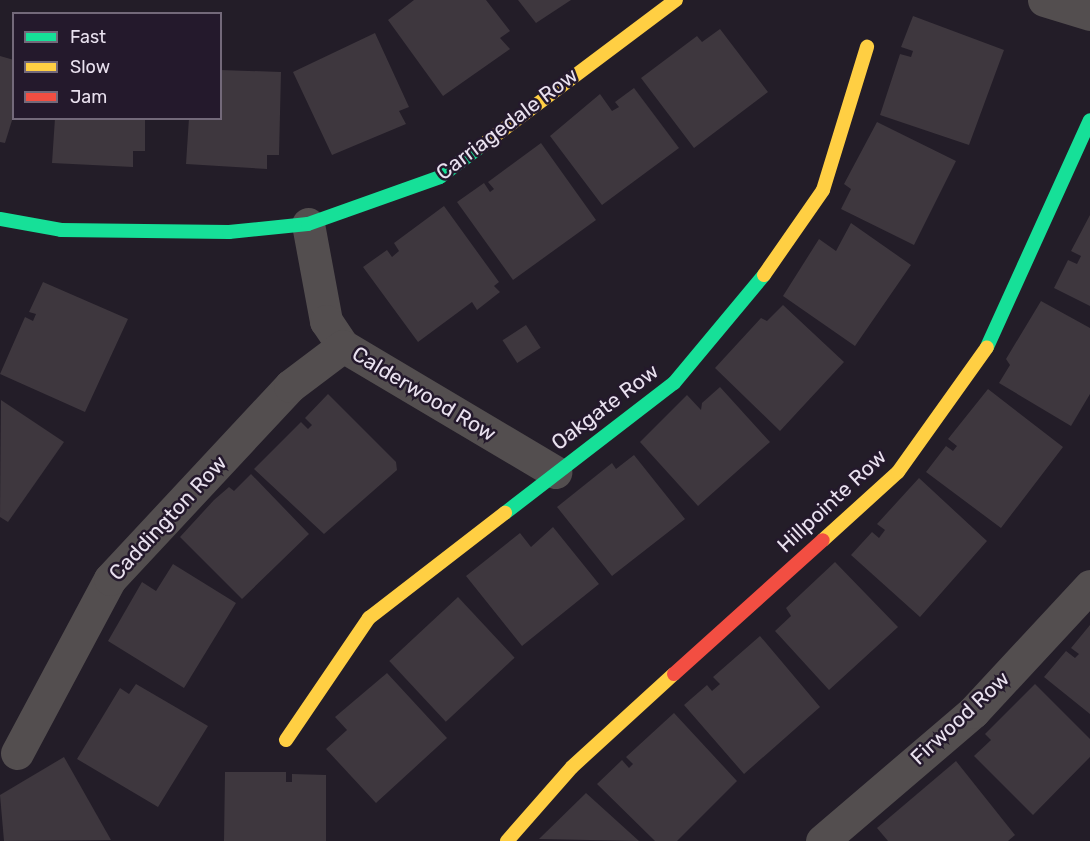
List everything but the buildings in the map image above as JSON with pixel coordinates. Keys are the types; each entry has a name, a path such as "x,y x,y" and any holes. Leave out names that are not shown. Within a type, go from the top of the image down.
{"street":[{"name":"Carriagedale Row","path":"0,219 61,230 229,232 308,224 440,177 676,0"},
{"path":"1044,0 1090,14"},
{"name":"Oakgate Row","path":"286,740 369,618 555,472 674,383 753,292 823,190 867,47"},
{"name":"Hillpointe Row","path":"507,841 572,767 898,472 995,336 1090,120"},
{"name":"Calderwood Row","path":"308,224 326,321 343,346 555,472"},
{"name":"Caddington Row","path":"17,753 110,579 290,386 343,346"},
{"name":"Firwood Row","path":"822,841 973,712 1090,586"}],"traffic: fast":[{"path":"987,347 1090,120"},
{"path":"0,219 61,230 229,232 308,224 440,177 480,147"},
{"path":"505,513 674,383 764,275"}],"traffic: slow":[{"path":"480,147 676,0"},
{"path":"764,275 823,190 867,47"},
{"path":"823,540 898,472 987,347"},
{"path":"286,740 369,618 505,513"},
{"path":"507,841 572,767 674,674"}],"traffic: jam":[{"path":"674,674 823,540"}]}
